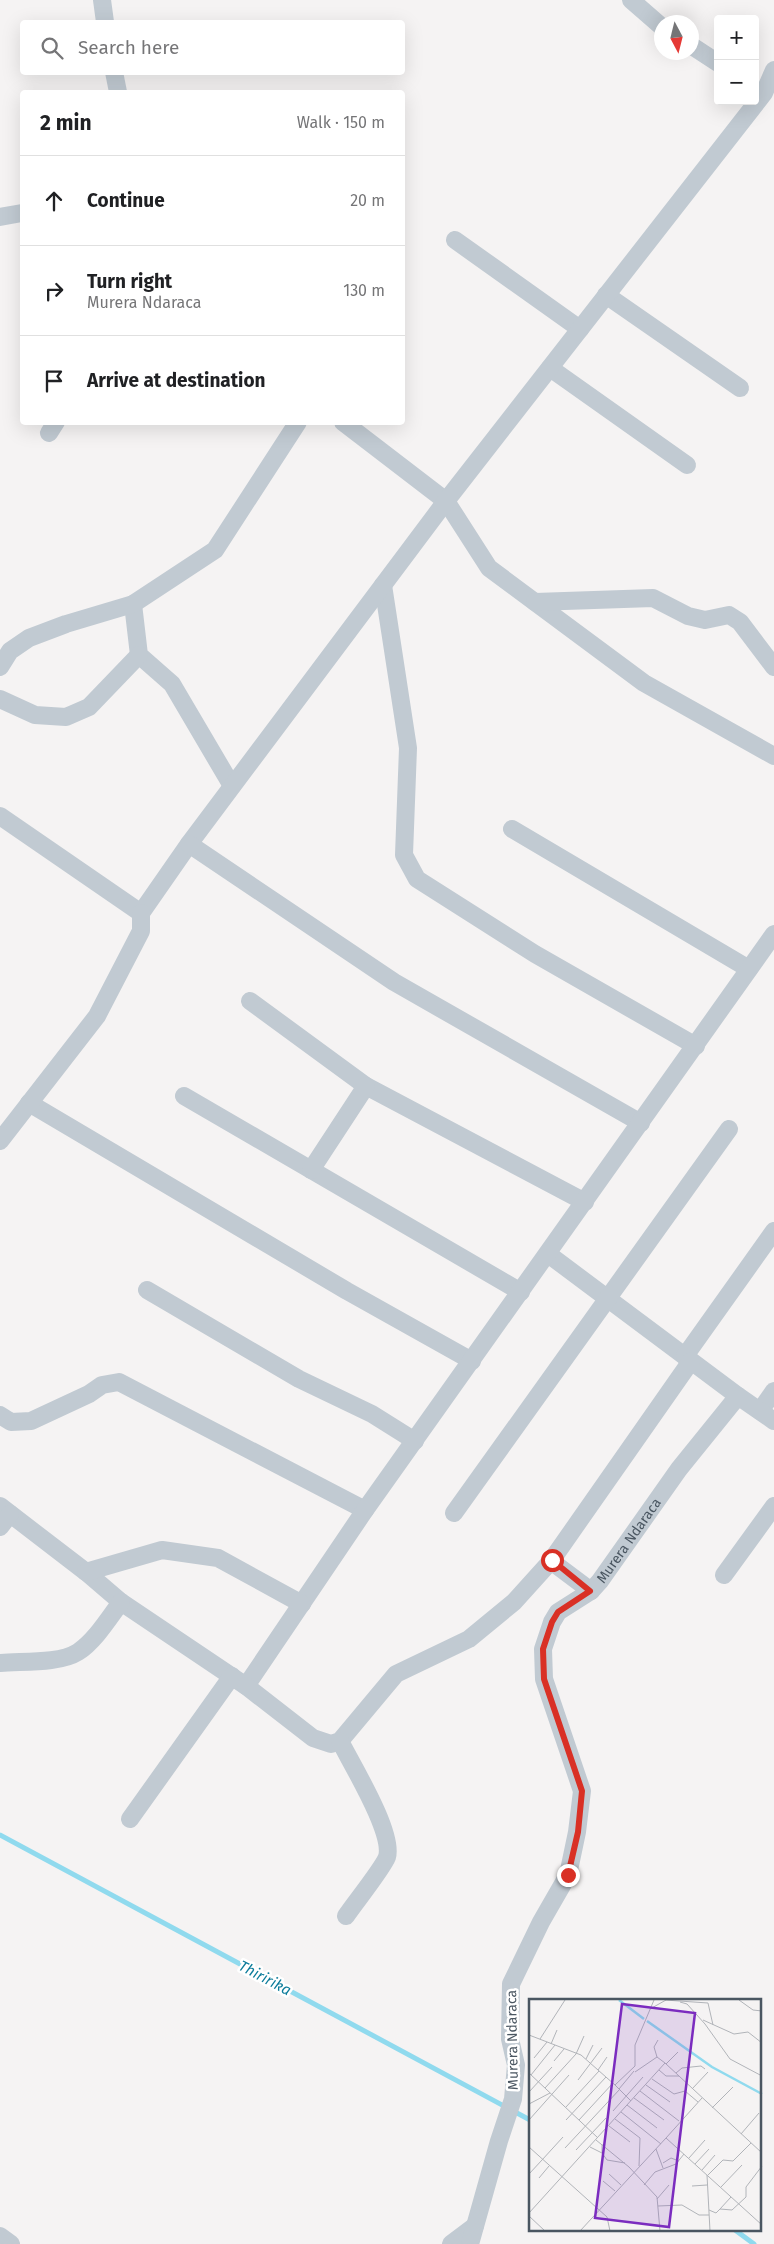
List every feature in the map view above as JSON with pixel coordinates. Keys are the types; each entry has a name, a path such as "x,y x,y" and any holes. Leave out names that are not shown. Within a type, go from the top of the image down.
{"street":[{"path":"102,0 106,20"},
{"path":"631,0 654,20"},
{"path":"699,51 714,60"},
{"path":"0,1141 96,1016 141,931 141,913 189,844 446,501 764,93 774,70"},
{"path":"115,75 118,90"},
{"path":"0,217 20,214"},
{"path":"455,240 580,329"},
{"path":"606,295 740,388"},
{"path":"550,368 687,465"},
{"path":"0,667 10,652 30,638 66,624 133,604 215,550 296,425"},
{"path":"347,425 446,501 489,568 644,683 774,756"},
{"path":"383,585 408,748 404,856 417,879 535,954 696,1046"},
{"path":"535,602 653,598 688,616 705,620 729,615 740,622 774,667"},
{"path":"133,604 139,654 172,684 232,786"},
{"path":"0,699 35,715 66,717 89,707 139,654"},
{"path":"0,816 141,913"},
{"path":"512,830 749,969"},
{"path":"189,844 394,982 641,1123"},
{"path":"130,1820 302,1604 365,1510 774,934"},
{"path":"250,1001 366,1086 585,1202"},
{"path":"311,1170 366,1086"},
{"path":"184,1096 521,1292"},
{"path":"29,1103 347,1291 472,1361"},
{"path":"454,1512 728,1129"},
{"path":"3,1516 86,1572 121,1602 239,1681 313,1738 331,1744 340,1741 396,1674 469,1639 514,1602 552,1560 774,1232"},
{"path":"548,1254 767,1416 774,1392"},
{"path":"147,1290 299,1379 372,1414 414,1441"},
{"path":"0,1416 10,1422 30,1421 89,1394 102,1385 119,1382 365,1510"},
{"name":"Murera Ndaraca","path":"470,2244 513,2099 516,2065 510,2039 511,1984 541,1922 568,1875 578,1832 582,1791 544,1679 543,1649 552,1622 558,1612 590,1591 600,1581 678,1469 738,1396"},
{"path":"724,1575 774,1506"},
{"path":"86,1572 162,1550 218,1558 302,1604"},
{"path":"552,1560 590,1591"},
{"path":"0,1663 62,1658 77,1652 88,1643 121,1602"},
{"path":"340,1741 382,1822 389,1843 387,1858 346,1916"},
{"path":"451,2244 475,2226"},
{"path":"0,2236 11,2244"}],"waterway":[{"name":"Thiririka","path":"0,1835 529,2119"},
{"name":"Thiririka","path":"738,2232 754,2244"}],"route":[{"path":"552,1560 590,1591 558,1612 552,1622 543,1649 544,1679 582,1791 578,1832 568,1875"}]}
